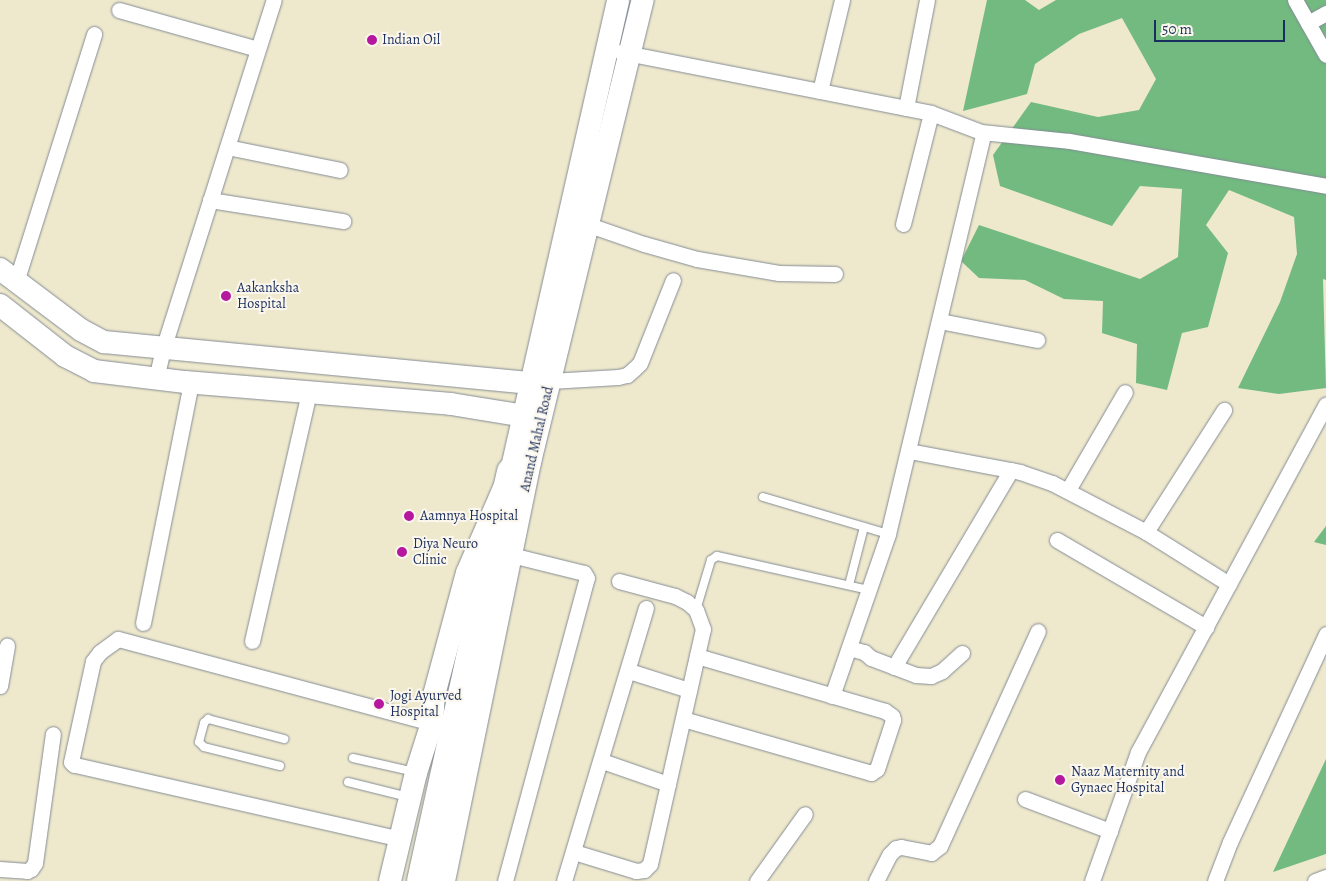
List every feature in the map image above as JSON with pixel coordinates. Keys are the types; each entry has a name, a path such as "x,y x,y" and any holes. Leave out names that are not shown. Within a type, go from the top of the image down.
{"highway":[{"path":"421,881 501,552 511,472"}],"main road":[{"name":"Anand Mahal Road","path":"444,881 501,552 618,0"},
{"name":"Anand Mahal Road","path":"390,881 416,773 432,723 434,695 468,572 511,472 524,416 537,386 589,225 643,0"},
{"path":"8,276 81,330 104,342 163,349 454,374 537,386"},
{"path":"0,305 65,356 94,371 156,379 451,404 524,416"}],"street":[{"path":"156,379 163,349 274,0"},
{"path":"820,91 842,0"},
{"path":"906,108 927,0"},
{"path":"1295,0 1326,55"},
{"path":"119,10 258,49"},
{"path":"1308,23 1326,13"},
{"path":"8,276 94,34"},
{"path":"608,49 931,113 981,132 1069,141 1326,186"},
{"path":"903,224 931,113"},
{"path":"832,696 888,534 983,136 981,132"},
{"path":"227,147 340,170"},
{"path":"210,200 343,221"},
{"path":"589,225 644,244 697,259 779,273 835,274"},
{"path":"537,386 627,375 640,363 673,280"},
{"path":"940,320 1037,340"},
{"path":"143,623 191,382"},
{"path":"1068,490 1125,392"},
{"path":"252,641 309,393"},
{"path":"1092,881 1138,752 1326,405"},
{"path":"1146,532 1224,410"},
{"path":"909,451 1011,470 1052,483 1146,532 1229,584"},
{"path":"894,667 1011,470"},
{"path":"1057,540 1206,627"},
{"path":"501,552 584,573 587,578 506,881"},
{"path":"574,852 636,871 643,876 650,864 703,629 696,610 676,596 620,581"},
{"path":"564,881 602,762 646,608"},
{"path":"876,881 890,854 896,848 901,847 931,853 940,846 1038,631"},
{"path":"1215,881 1230,842 1326,634"},
{"path":"401,839 74,765 71,762 93,661 100,652 118,639 432,723"},
{"path":"0,684 7,646"},
{"path":"848,648 864,652 872,658 916,675 931,676 942,671 962,652"},
{"path":"683,719 874,772 877,769 893,720 892,716 885,711 697,656"},
{"path":"629,671 690,690"},
{"path":"0,869 27,871 32,869 36,862 53,734"},
{"path":"602,762 668,784"},
{"path":"1025,799 1110,831"},
{"path":"757,881 805,814"},
{"path":"1315,881 1326,877"}],"lane":[{"path":"763,497 888,534"},
{"path":"848,585 864,527"},
{"path":"696,610 711,560 717,556 869,590"},
{"path":"280,766 204,747 199,742 204,723 208,719 284,739"},
{"path":"353,758 416,773"},
{"path":"348,782 410,797"}],"green space":[{"path":"987,0 1025,0 1039,10 1056,0 1326,0 1326,280 1323,279 1326,388 1279,394 1238,388 1280,302 1297,254 1294,217 1229,190 1206,225 1228,253 1208,327 1182,333 1167,390 1136,383 1137,344 1102,333 1103,301 1064,299 1025,280 979,278 961,261 979,225 1140,279 1178,257 1182,189 1140,186 1112,226 1000,186 993,155 1031,102 1098,117 1139,110 1156,79 1122,18 1079,34 1035,64 1027,94 963,111"},
{"path":"1326,526 1326,545 1314,542"},
{"path":"1326,759 1326,854 1273,872"}],"place":[{"name":"Indian Oil","path":"372,40"},
{"name":"Aakanksha Hospital","path":"226,296"},
{"name":"Aamnya Hospital","path":"409,516"},
{"name":"Diya Neuro Clinic","path":"402,552"},
{"name":"Jogi Ayurved Hospital","path":"379,704"},
{"name":"Naaz Maternity and Gynaec Hospital","path":"1060,780"}]}
